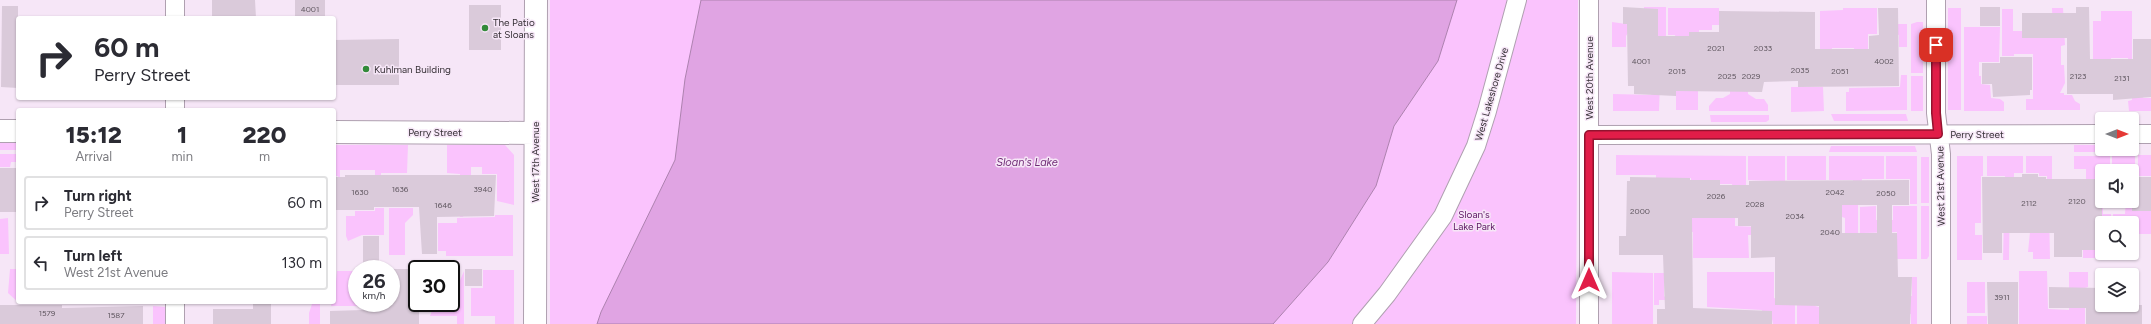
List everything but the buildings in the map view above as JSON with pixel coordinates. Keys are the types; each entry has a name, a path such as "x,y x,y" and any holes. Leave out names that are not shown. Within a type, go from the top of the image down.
{"street":[{"path":"175,0 175,16"},
{"name":"West 17th Avenue","path":"535,324 536,0"},
{"name":"West Lakeshore Drive","path":"1362,324 1387,294 1443,216 1476,146 1517,0"},
{"name":"West 20th Avenue","path":"1589,0 1589,324"},
{"name":"West 21st Avenue","path":"1936,0 1936,113 1941,154 1941,324"},
{"path":"0,131 16,131"},
{"name":"Perry Street","path":"336,132 535,133"},
{"name":"Perry Street","path":"1589,135 2095,134"},
{"path":"2139,134 2151,134"},
{"path":"174,304 174,324"}],"green space":[{"path":"550,0 701,0 685,79 675,160 601,312 597,324 550,324"},
{"name":"Sloan's Lake Park","path":"1457,0 1578,0 1576,324 1273,324 1328,262 1376,186 1394,126 1438,61"},
{"path":"1644,7 1666,7 1666,45 1644,36"},
{"path":"1668,8 1719,8 1719,25 1712,25 1712,30 1699,30 1699,47 1676,39 1675,35 1668,35"},
{"path":"1843,8 1877,8 1877,34 1868,34 1868,79 1854,57 1854,48 1832,48 1832,52 1820,52 1820,11 1843,10"},
{"path":"1948,8 1961,8 1961,110 1948,110"},
{"path":"2052,8 2063,8 2065,45 2061,46 2061,65 2064,65 2065,83 2060,93 2064,93 2064,95 2072,95 2075,101 2080,104 2080,110 2026,110 2026,99 2033,99 2033,54 2014,54 2014,56 2002,56 2002,9 2013,9 2013,31 2022,31 2043,36 2043,38 2053,38"},
{"path":"2101,11 2132,11 2132,64 2128,64 2128,58 2111,58 2111,90 2093,90 2093,21 2101,21"},
{"path":"1612,22 1633,25 1626,36 1626,47 1612,47"},
{"path":"1923,22 1923,73 1911,73 1911,24"},
{"path":"1879,24 1907,24 1907,47 1899,47 1899,35 1879,35"},
{"path":"1964,27 2000,27 1999,62 1979,62 1979,76 1981,76 1981,84 1990,85 1991,98 2000,99 2004,102 2004,111 1964,111"},
{"path":"1901,75 1907,75 1907,110 1846,111 1846,92 1849,92 1849,88 1900,87"},
{"path":"1911,76 1923,76 1923,111 1911,111"},
{"path":"1660,83 1659,111 1613,111 1613,94 1651,95"},
{"path":"1791,87 1823,87 1824,111 1791,112"},
{"path":"1730,89 1748,89 1748,94 1756,99 1764,99 1768,105 1768,111 1709,111 1709,106 1716,98 1723,98 1730,94"},
{"path":"1676,91 1698,91 1698,110 1676,110"},
{"path":"2132,94 2143,94 2143,98 2151,98 2151,111 2129,111 2128,101 2132,100"},
{"path":"1831,114 1906,114 1908,121 1834,121"},
{"path":"1710,115 1769,115 1769,120 1766,122 1711,122"},
{"path":"0,143 16,143 16,150 0,150"},
{"path":"336,145 408,145 407,173 381,173 381,207 375,207 375,170 340,170 340,205 338,205 338,176 336,176"},
{"path":"447,145 505,145 514,155 514,205 497,201 497,174 482,174 482,167 471,167 471,177 463,200 463,217 460,217 460,174 447,173"},
{"path":"2074,145 2095,145 2095,152 2074,152"},
{"path":"1831,146 1915,146 1917,152 1829,152"},
{"path":"0,154 16,154 16,162 11,162 10,167 0,167"},
{"path":"1616,155 1746,156 1746,200 1735,217 1735,226 1758,227 1758,235 1748,235 1749,258 1693,258 1693,232 1688,232 1691,214 1711,213 1712,218 1731,218 1732,184 1720,184 1720,180 1691,213 1691,178 1668,178 1668,217 1656,243 1656,175 1616,175"},
{"path":"2139,155 2151,155 2151,176 2139,176"},
{"path":"1748,156 1785,156 1785,202 1774,235 1774,181 1748,180"},
{"path":"1787,156 1826,156 1826,180 1787,180"},
{"path":"1829,156 1884,156 1884,179 1862,179 1861,199 1858,199 1858,259 1845,238 1845,218 1842,217 1842,205 1853,204 1853,180 1829,180"},
{"path":"1886,156 1917,156 1917,204 1910,204 1910,179 1886,179"},
{"path":"1957,156 1983,156 1983,176 1981,176 1981,223 1975,223 1975,235 1982,235 1982,260 1957,260"},
{"path":"1987,156 2023,156 2023,173 2014,173 2014,184 2010,192 2009,260 2003,260 2005,176 1987,176"},
{"path":"2026,156 2052,156 2052,181 2047,181 2047,176 2039,176 2039,173 2026,173"},
{"path":"2074,156 2110,156 2110,164 2095,164 2095,208 2103,208 2103,214 2111,214 2111,216 2095,216 2095,258 2083,258 2083,239 2086,224 2086,169 2074,169"},
{"path":"2112,156 2135,156 2135,164 2112,164"},
{"path":"1921,157 1929,157 1929,203 1921,203"},
{"path":"1876,206 1876,220 1893,220 1893,206 1917,206 1917,259 1896,259 1897,232 1863,233 1863,252 1860,252 1860,207"},
{"path":"1921,206 1929,206 1929,256 1927,259 1921,259"},
{"path":"375,208 384,208 384,235 362,235 348,241 346,236 346,216 355,216 355,211 375,211"},
{"path":"389,208 413,208 413,215 405,223 405,255 389,255"},
{"path":"2125,208 2133,208 2133,211 2151,211 2151,234 2139,234 2139,216 2113,216 2113,214 2125,214"},
{"path":"2049,209 2050,259 2033,259 2033,252 2028,252 2031,222"},
{"path":"495,215 513,215 513,256 446,256 446,251 438,251 438,223 457,223 457,218 495,217"},
{"path":"8,218 9,254 0,254 0,219"},
{"path":"10,269 16,269 16,300 8,293"},
{"path":"483,270 514,270 514,324 495,324 495,316 471,316 471,288 483,288"},
{"path":"337,271 348,271 348,306 331,306 332,304 336,304"},
{"path":"464,271 464,324 457,324 457,316 430,316 432,312 460,312 460,281"},
{"path":"2019,271 2047,271 2048,309 2069,310 2069,272 2088,272 2088,287 2085,288 2085,324 2019,324"},
{"path":"1612,272 1653,273 1653,324 1612,324"},
{"path":"1707,272 1774,272 1774,298 1795,305 1795,324 1773,324 1772,319 1762,319 1762,310 1707,307"},
{"path":"1797,272 1815,299 1815,306 1819,307 1819,324 1797,324"},
{"path":"1654,273 1664,273 1664,296 1668,300 1659,300 1659,305 1654,305"},
{"path":"1912,277 1917,277 1917,324 1911,324 1911,314 1907,314 1898,296 1912,296"},
{"path":"1967,282 1985,282 1985,313 1967,313"},
{"path":"400,289 408,289 408,296 400,290"},
{"path":"312,304 320,304 320,324 309,324 309,313"},
{"path":"153,306 165,307 165,324 153,324"},
{"path":"1967,316 1987,316 1987,324 1967,324"}],"water":[{"name":"Sloan's Lake","path":"701,0 1457,0 1438,61 1394,126 1376,186 1328,262 1273,324 597,324 601,312 675,160 685,79"}],"place":[{"name":"The Patio at Sloans","path":"485,28"},
{"name":"Kuhlman Building","path":"366,69"}],"route":[{"path":"1589,280 1589,135 1938,134 1936,113 1936,45"}]}
